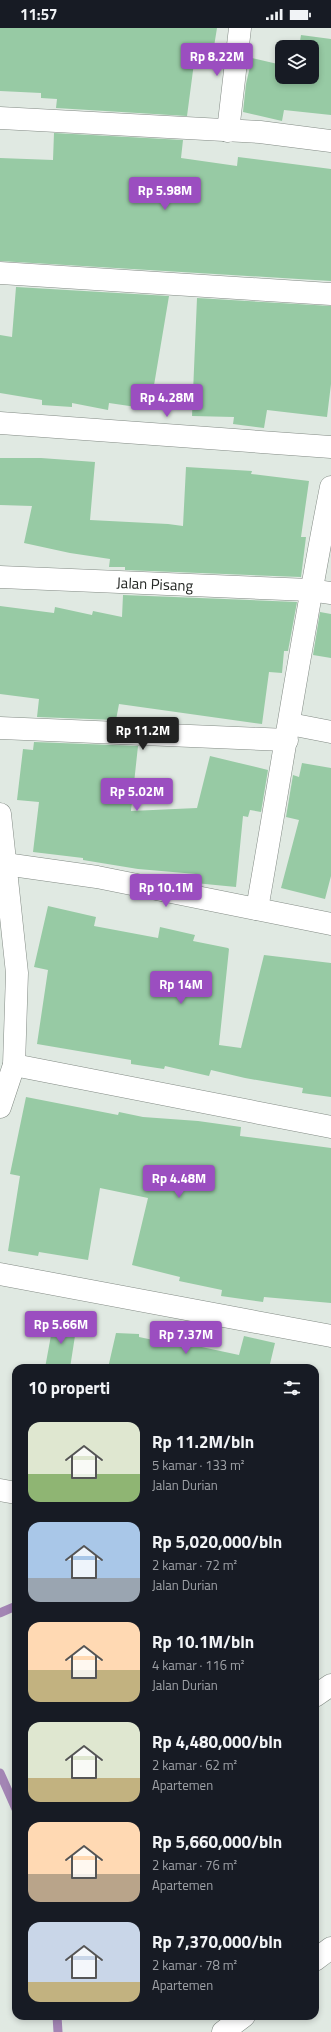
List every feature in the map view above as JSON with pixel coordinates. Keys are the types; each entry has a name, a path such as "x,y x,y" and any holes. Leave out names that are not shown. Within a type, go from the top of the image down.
{"street":[{"path":"228,130 240,28"},
{"path":"0,118 260,132 331,142"},
{"path":"0,273 331,294"},
{"path":"0,423 331,447"},
{"path":"257,909 289,732 321,591 331,487"},
{"name":"Jalan Pisang","path":"0,577 321,591"},
{"path":"0,728 331,732"},
{"path":"0,814 17,973 14,1065 0,1107"},
{"path":"5,864 97,877 331,924"},
{"path":"14,1065 331,1127"},
{"path":"0,1274 331,1336"},
{"path":"0,1490 12,1492"},
{"path":"319,1694 331,1686"},
{"path":"223,2032 239,2020"}],"building":[{"path":"0,28 217,28 211,65 194,63 187,116 56,108 57,99 41,98 41,93 0,91"},
{"path":"301,35 331,39 331,115 284,110 282,121 243,112 246,84 252,58 275,63 275,84 319,84 319,40 300,40"},
{"path":"54,133 183,140 181,158 237,166 238,157 331,169 331,281 0,261 0,158 53,160"},
{"path":"16,287 169,296 150,409 109,403 108,410 72,403 72,407 42,405 42,400 0,393 0,335 12,337"},
{"path":"197,298 331,306 331,384 327,417 267,410 264,428 233,424 234,417 192,416"},
{"path":"0,458 41,458 95,462 90,520 183,526 186,467 252,471 251,474 309,481 301,537 306,537 301,577 125,570 125,567 109,567 110,559 70,553 24,543 32,506 0,505"},
{"path":"123,595 297,602 288,651 284,651 282,673 269,672 262,724 119,704 116,720 37,717 39,699 0,694 0,606 54,613 55,607 92,615 93,611 122,617"},
{"path":"320,612 331,614 331,658 313,655"},
{"path":"34,742 138,746 131,811 197,808 210,756 268,770 261,812 250,810 248,817 243,816 236,887 195,883 196,874 138,869 83,860 83,858 33,852 39,802 17,800 23,749 33,750"},
{"path":"302,763 331,768 331,876 325,899 281,888 299,820 286,817 293,775 299,777"},
{"path":"48,906 96,917 94,926 158,938 160,927 195,935 193,941 228,948 219,1045 241,1048 264,955 331,963 331,1097 302,1093 303,1088 245,1078 211,1070 209,1076 165,1066 164,1069 131,1064 131,1060 37,1044 48,970 34,967"},
{"path":"26,1097 118,1115 119,1112 143,1117 198,1121 241,1127 240,1136 331,1148 331,1303 264,1297 263,1302 221,1296 222,1290 179,1281 180,1277 132,1265 148,1198 100,1188 88,1260 39,1252 38,1256 8,1251 20,1176 10,1174"},
{"path":"54,1319 77,1323 71,1364 46,1364"},
{"path":"116,1333 139,1334 139,1337 182,1346 183,1343 239,1355 244,1336 275,1343 270,1364 109,1364"}],"waterway":[{"path":"0,1613 12,1608"},
{"path":"0,1773 12,1800"},
{"path":"57,2020 58,2032"}]}
